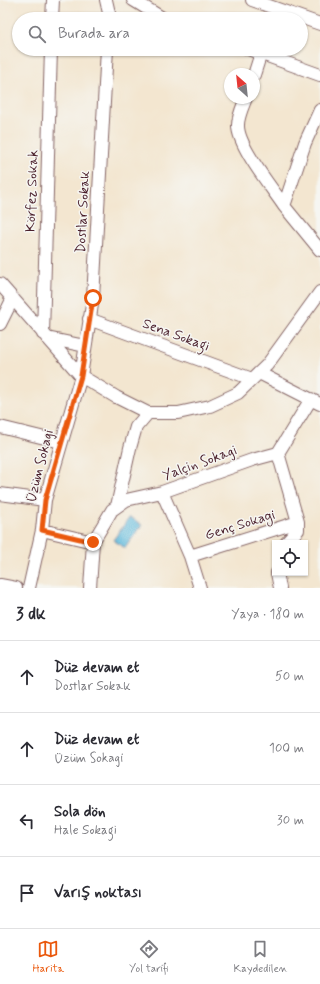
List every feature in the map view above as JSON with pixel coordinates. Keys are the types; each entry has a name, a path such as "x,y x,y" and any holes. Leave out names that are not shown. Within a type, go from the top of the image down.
{"street":[{"path":"52,12 53,0"},
{"path":"106,0 109,12"},
{"path":"133,0 153,12"},
{"path":"252,0 286,12"},
{"path":"308,20 320,24"},
{"name":"Körfez Sokak","path":"45,336 51,56"},
{"name":"Dostlar Sokak","path":"81,376 93,298 107,56"},
{"path":"256,68 260,56"},
{"path":"269,56 320,75"},
{"path":"244,104 238,123 238,130 243,145 284,206 320,250"},
{"path":"284,206 305,143 320,110"},
{"path":"0,284 81,376 116,397 148,413 178,413 210,406 238,393 267,365 320,292"},
{"path":"0,324 13,298"},
{"name":"Sena Sokagi","path":"89,319 256,376 315,402"},
{"path":"45,336 85,346"},
{"name":"Üzüm Sokagi","path":"29,588 42,530 45,500 81,376"},
{"path":"289,540 298,530 298,522 278,454 315,402"},
{"path":"117,506 136,427 148,413"},
{"path":"0,427 61,442"},
{"name":"Yalçin Sokagi","path":"200,588 190,556 162,492 252,460 278,454"},
{"path":"90,588 93,542 112,510 126,500 162,492"},
{"path":"0,494 45,500"},
{"name":"Genç Sokagi","path":"190,556 298,522"},
{"path":"42,530 93,542"},
{"path":"278,576 280,588"},
{"path":"0,585 16,588"}],"water":[{"path":"130,517 142,525 125,548 113,540"}],"route":[{"path":"93,298 81,376 45,500 42,530 93,542"}]}
